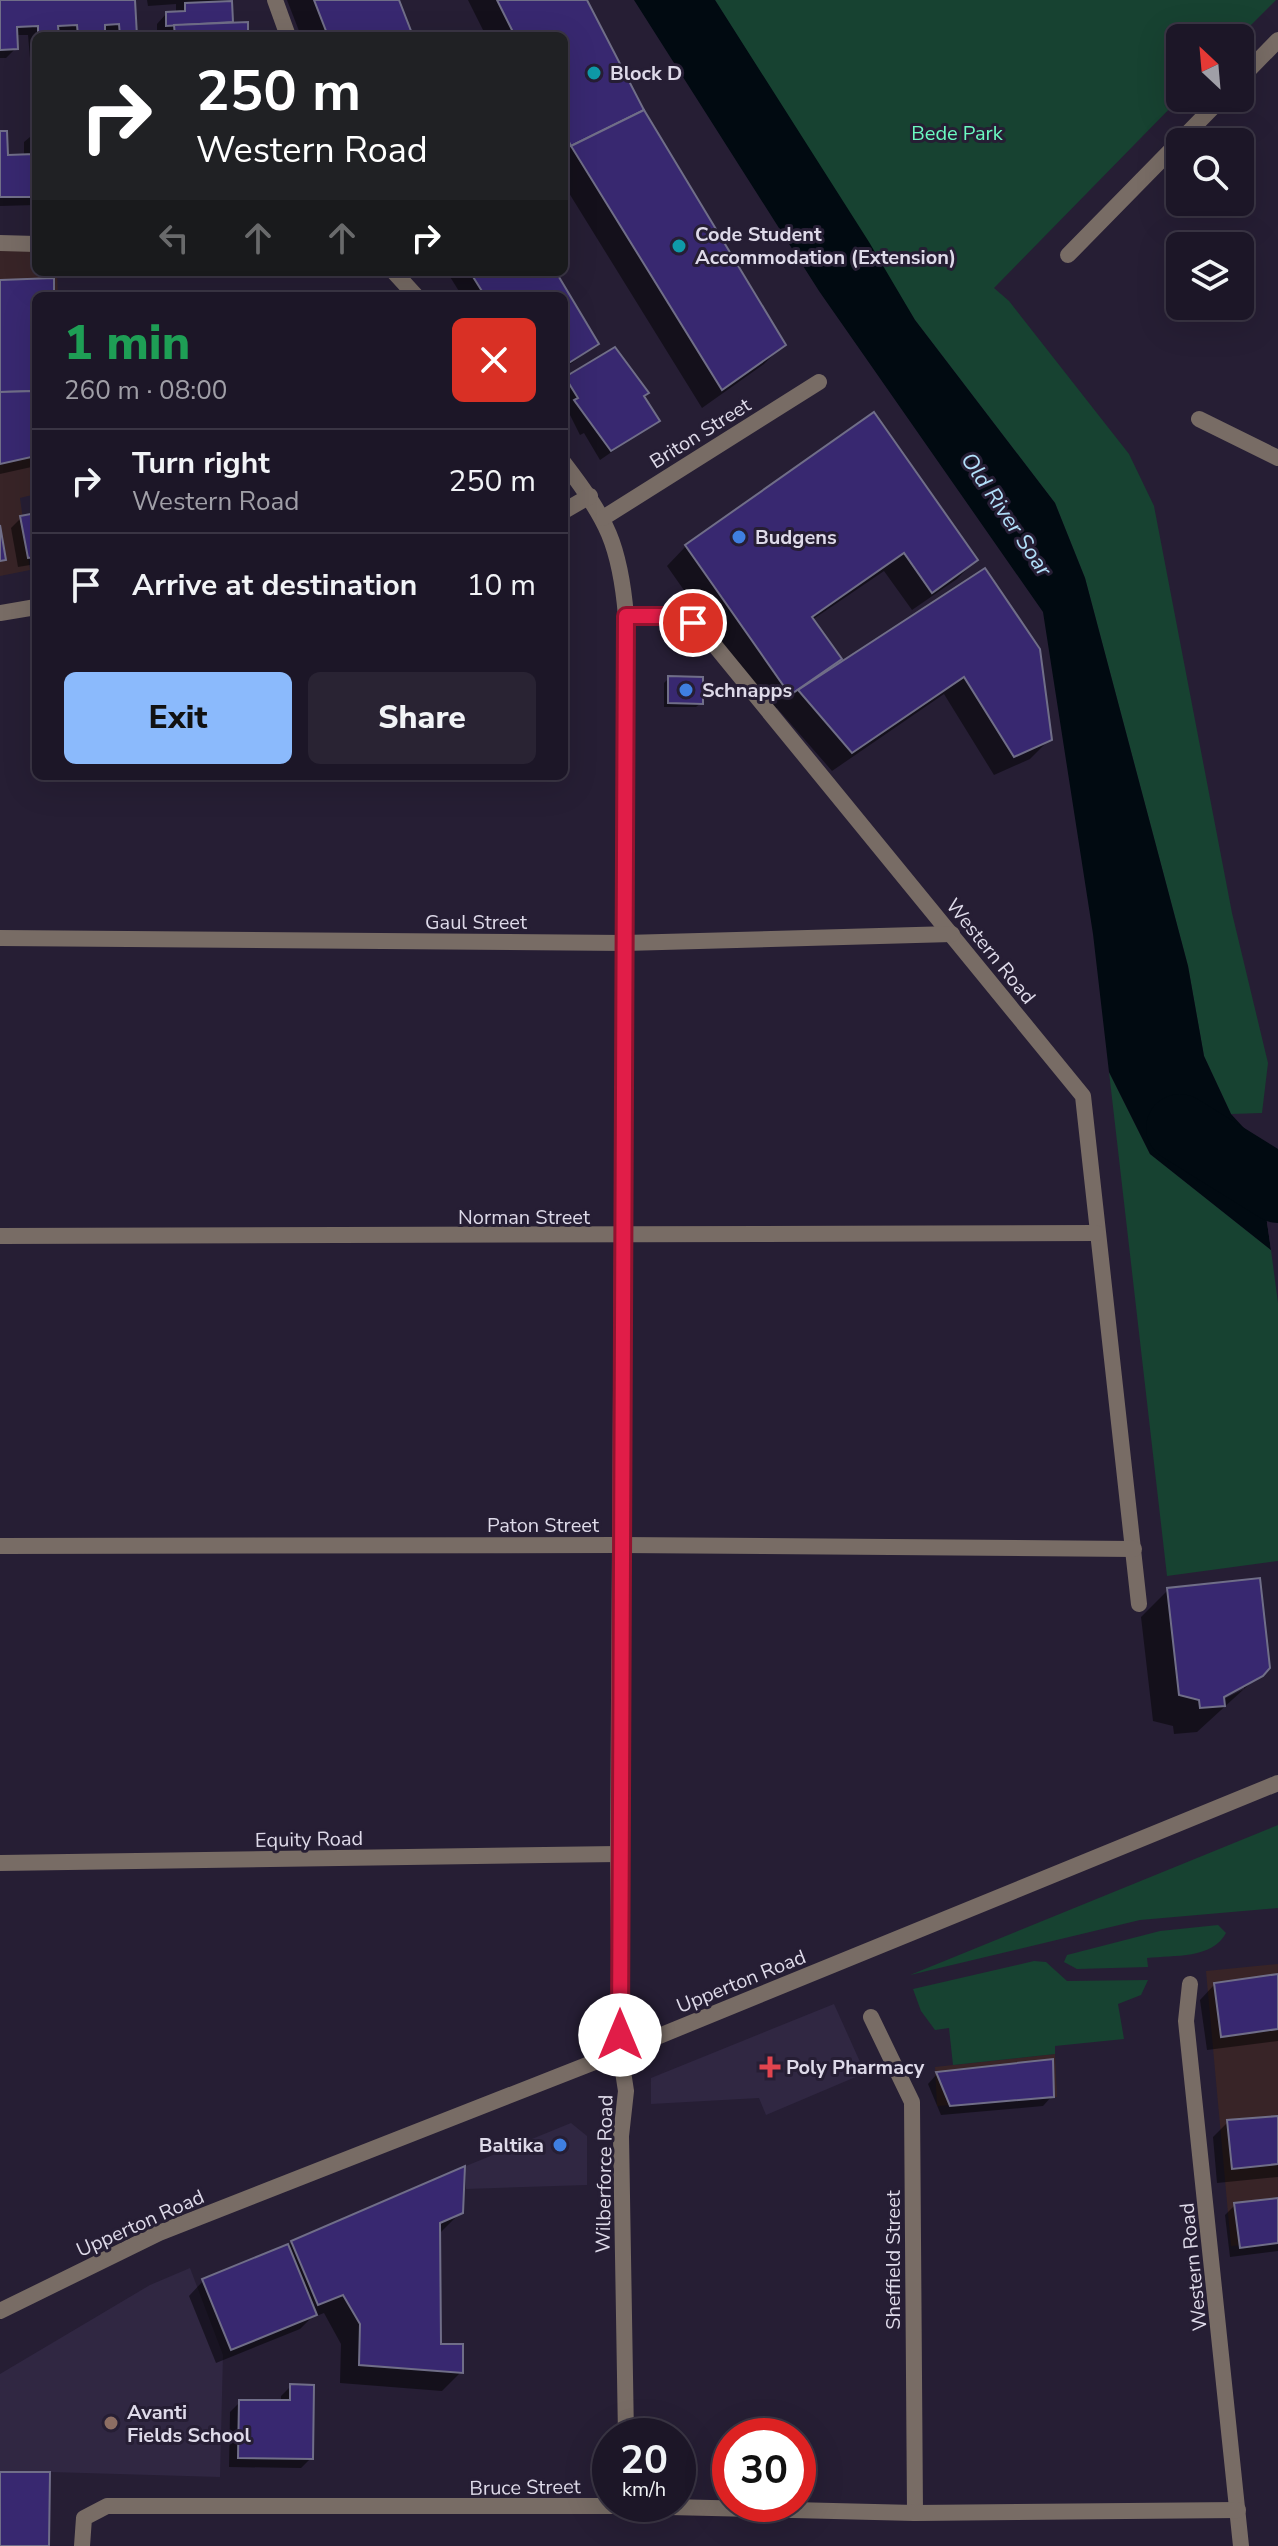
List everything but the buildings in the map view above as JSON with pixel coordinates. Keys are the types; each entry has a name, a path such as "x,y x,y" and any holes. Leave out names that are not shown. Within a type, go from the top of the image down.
{"street":[{"path":"275,0 287,32"},
{"path":"1254,65 1278,40"},
{"path":"1068,255 1208,112"},
{"path":"0,243 32,244"},
{"path":"398,276 412,292"},
{"name":"Briton Street","path":"603,518 819,382"},
{"path":"1199,419 1278,458"},
{"path":"568,468 590,496 614,539 622,573 626,616"},
{"path":"568,509 590,496"},
{"path":"0,613 32,608"},
{"name":"Western Road","path":"626,616 675,616 693,623 707,636 1083,1096 1139,1604"},
{"name":"Wilberforce Road","path":"626,616 618,1854 620,2052 626,2091 621,2136 626,2418"},
{"name":"Gaul Street","path":"0,938 625,943 952,934"},
{"name":"Norman Street","path":"0,1236 624,1237 1096,1233"},
{"name":"Paton Street","path":"0,1546 620,1545 1134,1549"},
{"name":"Upperton Road","path":"0,2311 159,2233 620,2052 1278,1783"},
{"name":"Equity Road","path":"0,1863 618,1854"},
{"name":"Western Road","path":"1190,1984 1186,2021 1241,2546"},
{"name":"Sheffield Street","path":"871,2017 912,2102 915,2513"},
{"name":"Bruce Street","path":"82,2546 84,2518 107,2506 592,2505"},
{"name":"Bruce Street","path":"696,2507 915,2513 1238,2510"}],"shaded area":[{"path":"32,246 32,276 57,276 58,292 32,292 32,495 20,498 30,570 0,576 0,247"},
{"path":"1278,1964 1278,2242 1231,2246 1206,1971"},
{"path":"834,2004 865,2073 766,2115 759,2098 651,2104 651,2078"},
{"path":"1055,2054 1057,2097 937,2106 935,2067"},
{"path":"571,2123 587,2136 587,2185 466,2189 466,2166"},
{"name":"Avanti Fields School","path":"190,2268 223,2355 220,2477 50,2472 49,2546 0,2546 0,2374 150,2285"}],"green space":[{"name":"Bede Park","path":"715,0 1276,0 1252,24 1166,24 1166,112 994,288 1009,301 1129,454 1154,506 1232,913 1268,1063 1262,1113 1231,1114 1204,1056 1188,966 1085,578 1055,503 915,320"},
{"path":"1109,1072 1150,1154 1271,1250 1278,1303 1278,1561 1167,1576"},
{"path":"1278,1825 1278,1908 1140,1920 910,1975"},
{"path":"1218,1925 1226,1933 1212,1947 1192,1954 1147,1958 1148,1967 1077,1969 1064,1962 1067,1955 1160,1931"},
{"path":"1034,1961 1046,1962 1067,1981 1148,1980 1141,1995 1118,2004 1124,2039 1055,2046 1055,2054 953,2065 949,2028 935,2030 921,2011 913,1989"}],"water":[{"path":"634,0 715,0 915,320 1055,503 1085,578 1188,966 1204,1056 1231,1114 1255,1140 1271,1250 1150,1154 1109,1072 1093,934 1043,612 819,291"}],"pier":[{"path":"1255,1140 1259,1141 1274,1252 1271,1250"}],"waterway":[{"name":"Old River Soar","path":"1180,1128 1278,1189"}],"place":[{"name":"Block D","path":"594,73"},
{"name":"Code Student Accommodation (Extension)","path":"679,246"},
{"name":"Budgens","path":"739,537"},
{"name":"Schnapps","path":"686,690"},
{"name":"Poly Pharmacy","path":"770,2067"},
{"name":"Baltika","path":"560,2145"},
{"name":"Avanti Fields School","path":"111,2423"}],"route":[{"path":"620,2035 618,1854 626,616 675,616 693,623"}]}
